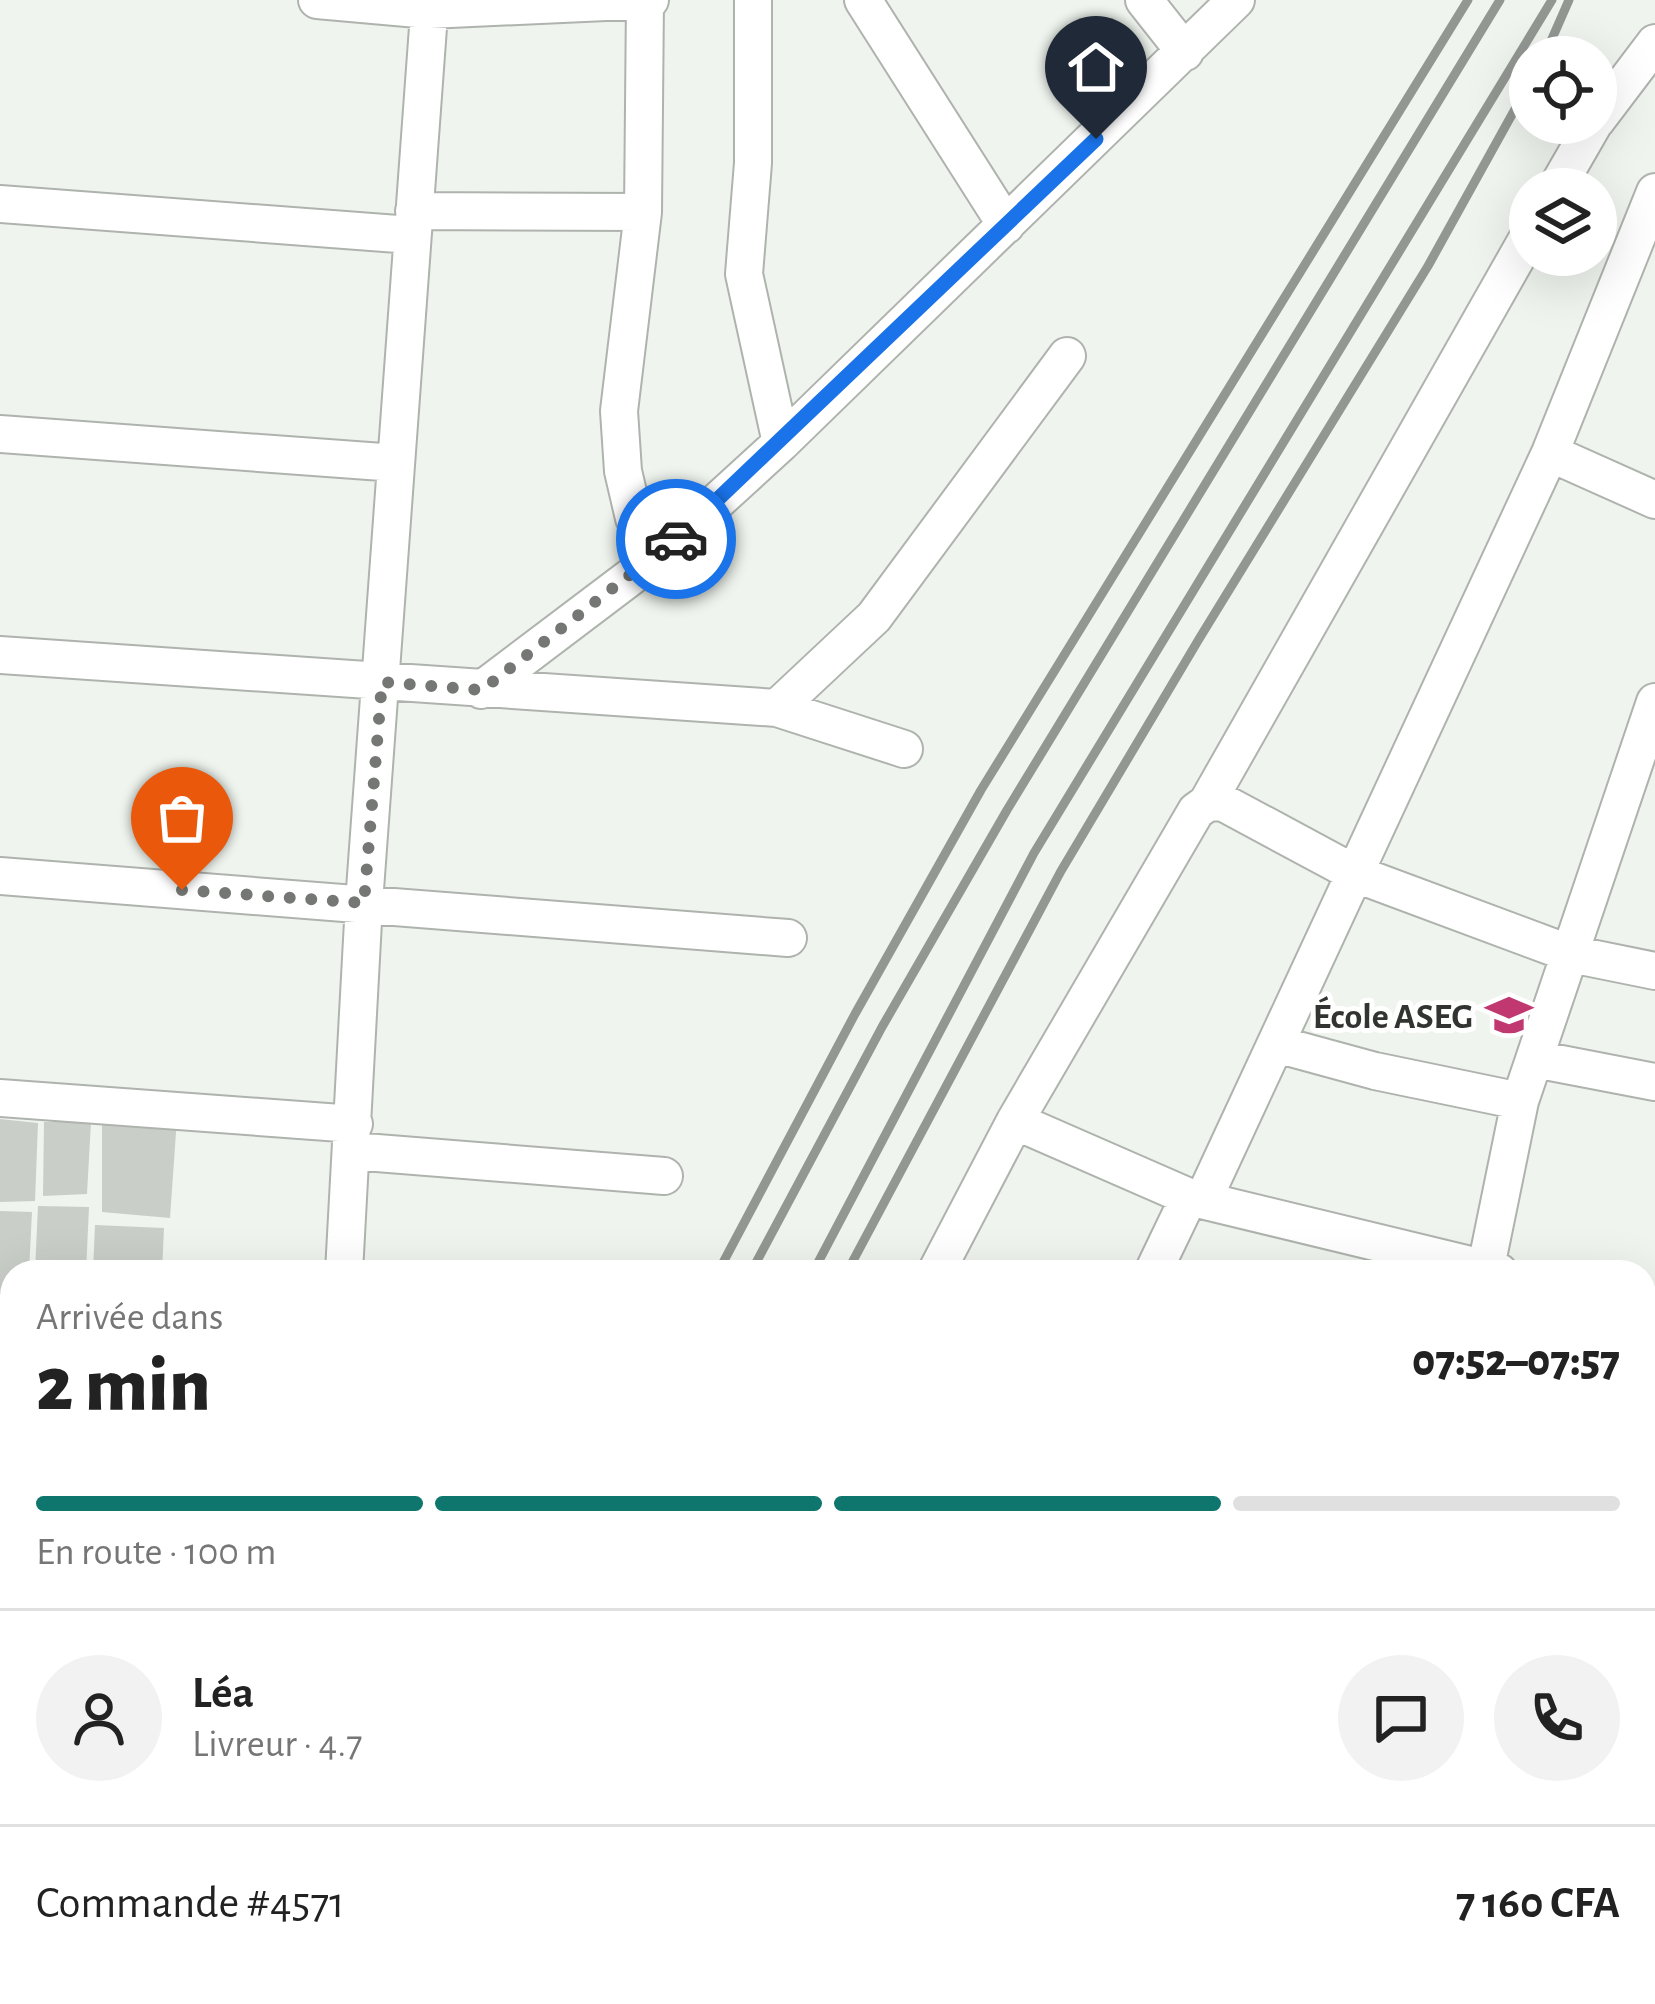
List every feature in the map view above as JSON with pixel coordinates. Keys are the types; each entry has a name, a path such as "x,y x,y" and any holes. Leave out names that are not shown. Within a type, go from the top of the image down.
{"street":[{"path":"317,0 430,5 647,0 643,212 619,411 623,471 634,518 653,560"},
{"path":"753,0 753,164 745,274 781,443"},
{"path":"862,0 1006,225"},
{"path":"1144,0 1185,52"},
{"path":"482,690 653,560 781,443 1236,0"},
{"path":"345,1260 364,903 430,5"},
{"path":"1617,93 1655,43"},
{"path":"1161,1260 1276,1044 1356,874 1550,453 1655,192"},
{"path":"0,204 413,223 643,212"},
{"path":"942,1260 1015,1121 1196,811 1207,803 1509,271"},
{"path":"777,708 874,617 1067,356"},
{"path":"0,434 397,463"},
{"path":"1550,453 1655,500"},
{"path":"0,655 777,708 904,749"},
{"path":"1492,1260 1520,1101 1655,702"},
{"path":"1207,803 1222,802 1356,874 1571,954 1655,971"},
{"path":"0,876 788,938"},
{"path":"1276,1044 1375,1071 1520,1101"},
{"path":"1535,1059 1655,1082"},
{"path":"0,1098 664,1176"},
{"path":"1015,1121 1196,1197 1446,1260"}],"building":[{"path":"102,1113 177,1118 170,1218 102,1212"},
{"path":"0,1119 38,1123 35,1201 0,1202"},
{"path":"44,1122 91,1122 87,1194 43,1196"},
{"path":"38,1206 89,1207 87,1260 36,1260"},
{"path":"0,1211 32,1212 30,1260 0,1260"},
{"path":"95,1225 164,1228 163,1260 94,1260"}],"railway":[{"path":"724,1260 981,790 1468,0"},
{"path":"757,1260 882,1027 1007,810 1500,0"},
{"path":"819,1260 1034,853 1552,0"},
{"path":"1553,36 1569,0"},
{"path":"853,1260 1061,871 1428,266 1509,120"}],"way so far":[{"path":"182,890 364,903 382,682 482,690 676,539"}],"place":[{"name":"École ASEG","path":"1509,1015"}],"route":[{"path":"676,539 1096,139"}]}
